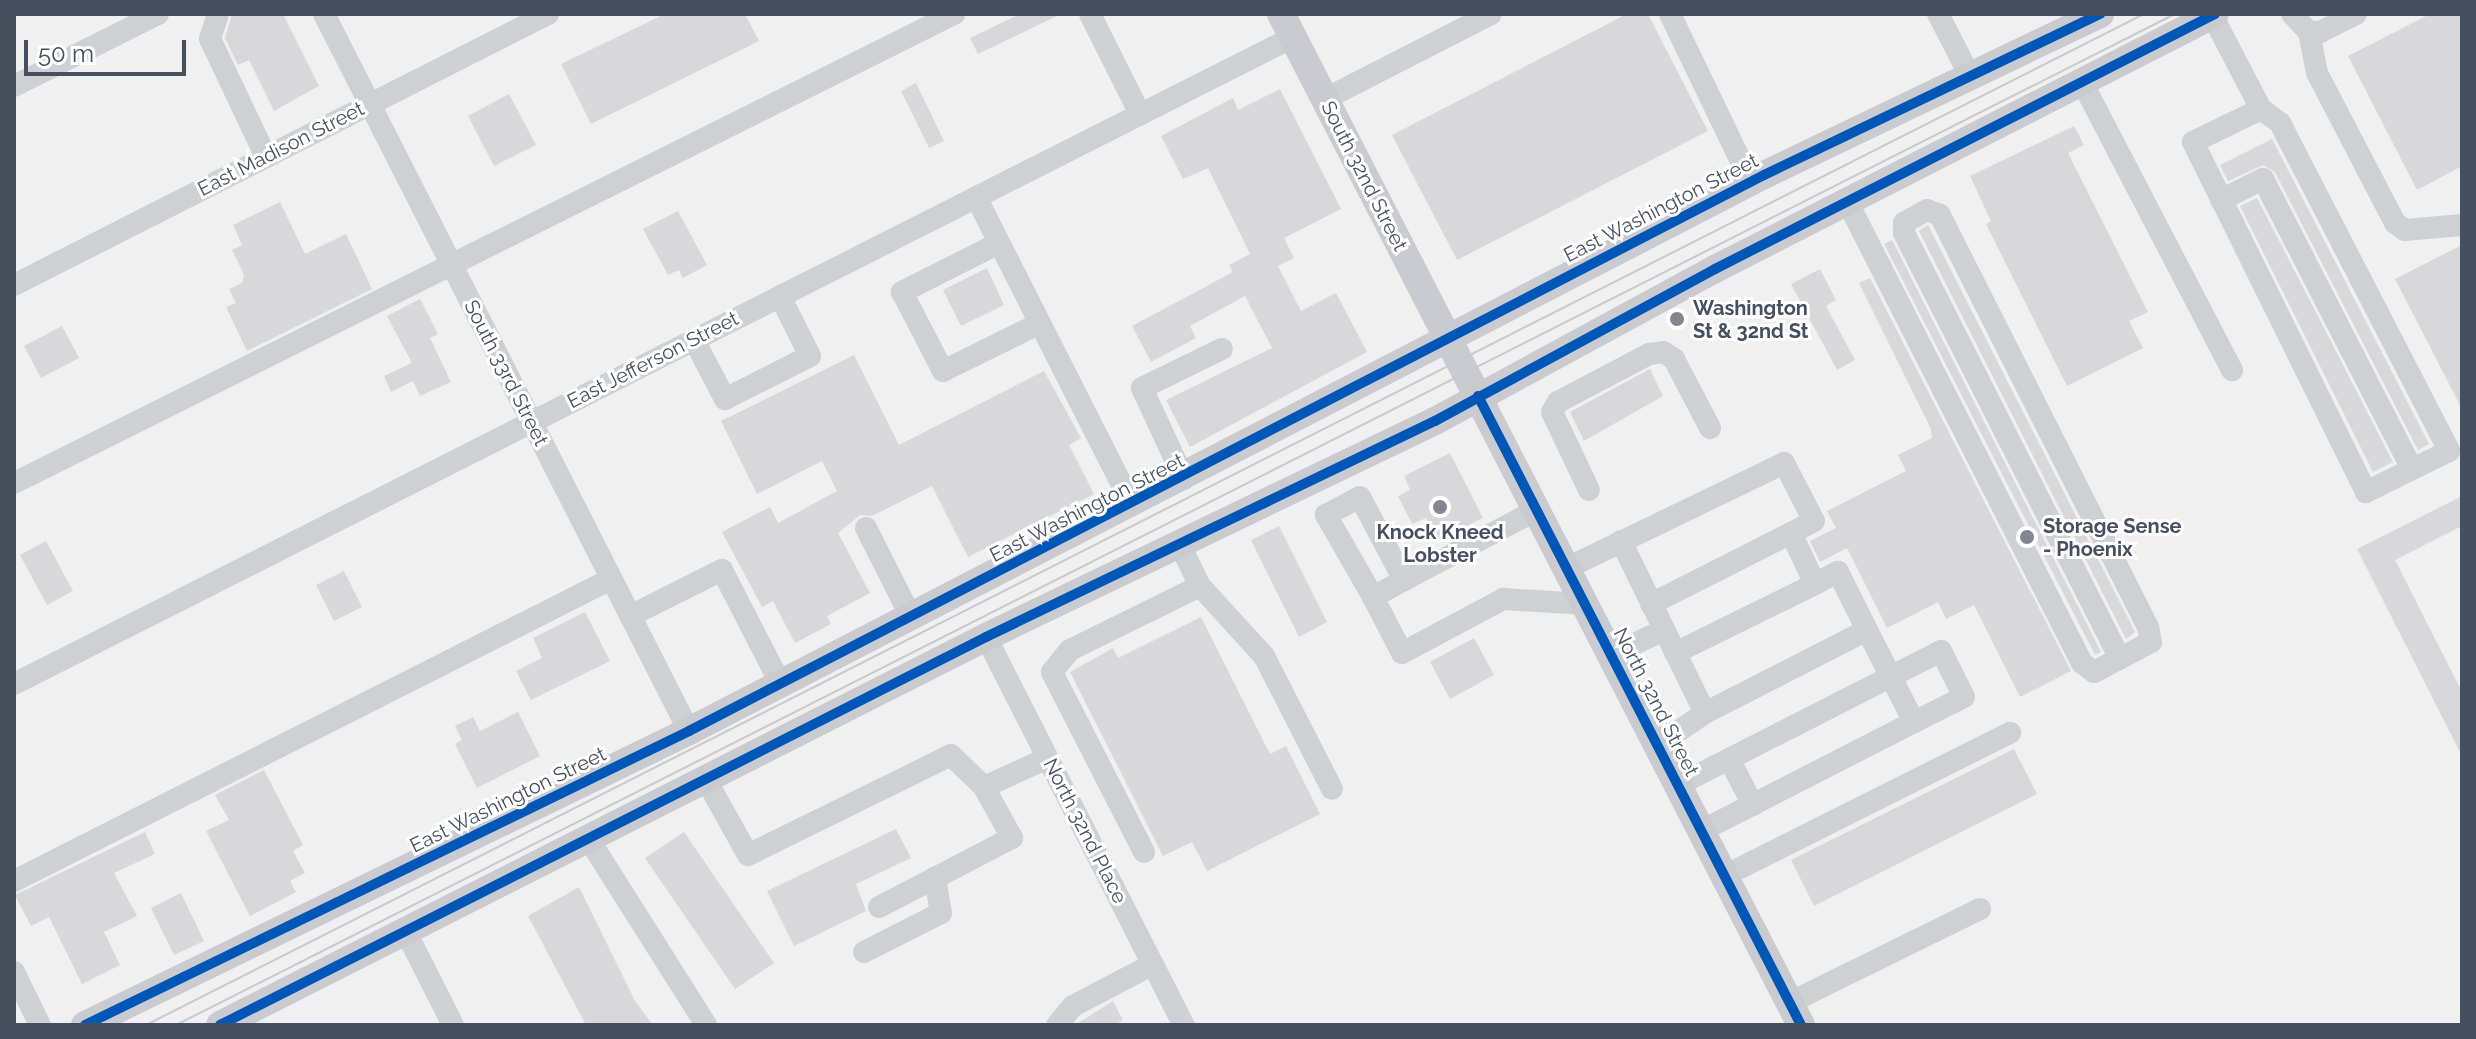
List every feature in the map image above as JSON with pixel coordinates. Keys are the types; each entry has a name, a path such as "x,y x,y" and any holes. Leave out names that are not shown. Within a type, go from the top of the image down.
{"main road":[{"name":"East Washington Street","path":"85,1025 781,685 1184,479 1751,182 2100,14"},
{"path":"220,1025 986,637 1181,547 1478,396 1847,201 2214,15"},
{"name":"South 32nd Street","path":"1287,25 1448,339"},
{"name":"North 32nd Street","path":"1448,339 1795,1014"}],"street":[{"path":"14,86 158,14"},
{"path":"218,14 210,39 266,157"},
{"name":"South 33rd Street","path":"324,14 689,731"},
{"name":"East Madison Street","path":"14,285 548,14"},
{"path":"14,483 954,14"},
{"path":"1090,14 1140,114"},
{"path":"1325,99 1491,14"},
{"path":"1670,14 1751,182"},
{"path":"1938,14 1971,78"},
{"path":"2292,14 2309,32 2317,73 2395,223 2405,230 2462,225"},
{"path":"2309,32 2356,14"},
{"path":"2214,15 2261,109 2280,123 2449,451 2366,492 2193,142 2261,109"},
{"name":"East Jefferson Street","path":"14,684 1140,114 1287,25"},
{"path":"2082,82 2232,370"},
{"path":"2221,200 2263,179 2412,469"},
{"path":"976,197 1132,505"},
{"path":"1847,201 2082,663 2094,672 2151,642 2148,627 1940,215 1927,210 1904,223 1904,233 2120,658"},
{"path":"999,243 902,292 943,371 1040,323"},
{"path":"694,340 725,399 810,356 780,296"},
{"path":"1184,479 1142,388 1222,349"},
{"path":"1589,490 1552,412 1558,402 1649,354 1663,352 1674,359 1710,428"},
{"path":"1567,568 1784,463 1814,521 1651,604"},
{"path":"1404,580 1360,497 1326,515 1402,653 1503,599 1585,604"},
{"path":"1373,597 1537,510"},
{"path":"866,528 911,617"},
{"path":"1791,533 1815,584"},
{"path":"1621,541 1705,713"},
{"path":"1181,547 1200,586 1264,656 1332,789"},
{"path":"630,616 722,570 781,685"},
{"path":"1675,653 1838,572 1914,722"},
{"path":"14,881 611,579"},
{"path":"1144,852 1052,672 1070,650 1200,586"},
{"path":"1611,655 1664,630"},
{"path":"1658,745 1705,713 1867,630"},
{"name":"North 32nd Place","path":"986,637 1184,1025"},
{"path":"1678,785 1941,651 1964,697 1701,831"},
{"path":"1724,876 2010,733"},
{"path":"705,778 748,855 951,755 984,787 1012,838 879,907"},
{"path":"984,787 1048,758"},
{"path":"1729,759 1753,805"},
{"path":"588,838 706,1025"},
{"path":"864,952 941,913 935,878"},
{"path":"1795,1014 1980,909"},
{"path":"405,930 453,1025"},
{"path":"1057,1025 1073,1006 1153,964"},
{"path":"14,972 40,1025"}],"building":[{"path":"232,14 283,14 319,86 274,111 249,60 238,65 225,38"},
{"path":"665,14 745,14 759,41 591,124 561,64"},
{"path":"1020,14 1061,14 978,54 970,38"},
{"path":"1627,14 1648,14 1708,131 1457,260 1392,135"},
{"path":"2430,14 2462,14 2462,166 2417,190 2348,56"},
{"path":"916,83 944,141 929,148 901,91"},
{"path":"1280,89 1341,209 1284,238 1294,258 1278,266 1301,311 1336,293 1367,352 1190,447 1166,400 1272,348 1245,296 1190,326 1196,338 1151,362 1132,326 1233,272 1229,265 1250,254 1208,168 1183,179 1161,136 1233,98 1238,110"},
{"path":"509,94 536,145 494,166 468,116"},
{"path":"2074,126 2084,145 2068,153 2148,312 2129,321 2143,348 2067,386 1986,224 1991,221 1970,176"},
{"path":"2272,139 2429,444 2418,450 2275,172 2263,165 2228,181 2220,165"},
{"path":"2257,198 2393,462 2373,472 2240,206"},
{"path":"280,202 305,254 346,234 372,289 247,351 226,307 236,303 229,289 242,283 244,275 232,250 242,245 233,225"},
{"path":"678,211 707,265 683,278 679,270 668,275 643,229"},
{"path":"1928,225 2135,632 2126,639 1919,231"},
{"path":"1892,240 2101,652 2095,655 1884,244"},
{"path":"2462,245 2462,409 2395,279"},
{"path":"987,268 1004,305 961,326 943,290"},
{"path":"1820,269 1836,300 1826,306 1855,360 1837,370 1791,284"},
{"path":"1870,278 2071,671 2020,697 1974,605 1946,619 1938,602 1887,628 1847,548 1820,562 1810,541 1836,528 1827,511 1906,471 1898,455 1932,438 1931,429 1859,283"},
{"path":"420,299 438,334 430,338 451,382 420,396 413,381 391,392 384,376 412,363 387,316"},
{"path":"62,326 79,358 41,378 24,346"},
{"path":"854,355 899,445 1044,371 1081,438 1069,445 1094,494 968,557 932,486 872,516 860,515 838,533 870,593 827,616 831,624 795,643 773,601 762,607 722,532 770,507 778,523 837,491 822,461 757,494 721,421"},
{"path":"1650,369 1663,396 1584,441 1570,412"},
{"name":"Knock Kneed Lobster","path":"1450,453 1483,518 1437,540 1426,518 1412,524 1398,496 1410,490 1404,476"},
{"path":"2462,496 2462,526 2395,560 2462,692 2462,756 2357,549"},
{"path":"1279,526 1327,622 1299,637 1251,540"},
{"path":"46,541 73,591 47,605 20,555"},
{"path":"344,571 362,607 334,621 316,585"},
{"path":"585,612 610,661 531,700 516,671 542,658 533,638"},
{"path":"1201,617 1270,754 1286,746 1320,814 1207,871 1192,842 1163,856 1070,672 1113,648 1118,658"},
{"path":"1474,638 1494,675 1450,699 1430,662"},
{"path":"518,712 540,756 477,788 455,744 462,740 455,726 473,717 480,731"},
{"path":"2014,749 2037,794 1814,906 1791,860"},
{"path":"264,770 303,845 293,851 305,873 290,881 296,892 250,916 206,831 229,820 215,795"},
{"path":"896,829 911,858 856,884 866,911 794,946 767,891"},
{"path":"145,832 155,854 114,873 137,916 104,932 120,965 82,984 49,917 31,926 15,895"},
{"path":"684,832 774,963 735,989 645,858"},
{"path":"579,887 635,1001 653,1025 586,1025 528,916"},
{"path":"181,893 204,941 174,955 151,908"},
{"path":"1113,1001 1123,1020 1114,1025 1075,1025"}],"tram line":[{"path":"146,1025 2144,14"},
{"path":"176,1025 2175,14"}],"cycle path":[{"path":"85,1025 689,731 1764,175 2100,14"},
{"path":"220,1025 986,637 1435,421 1715,269 2215,14"},
{"path":"1478,396 1801,1025"}],"place":[{"name":"Washington St & 32nd St","path":"1677,319"},
{"name":"Knock Kneed Lobster","path":"1440,507"},
{"name":"Storage Sense - Phoenix","path":"2027,537"}]}
